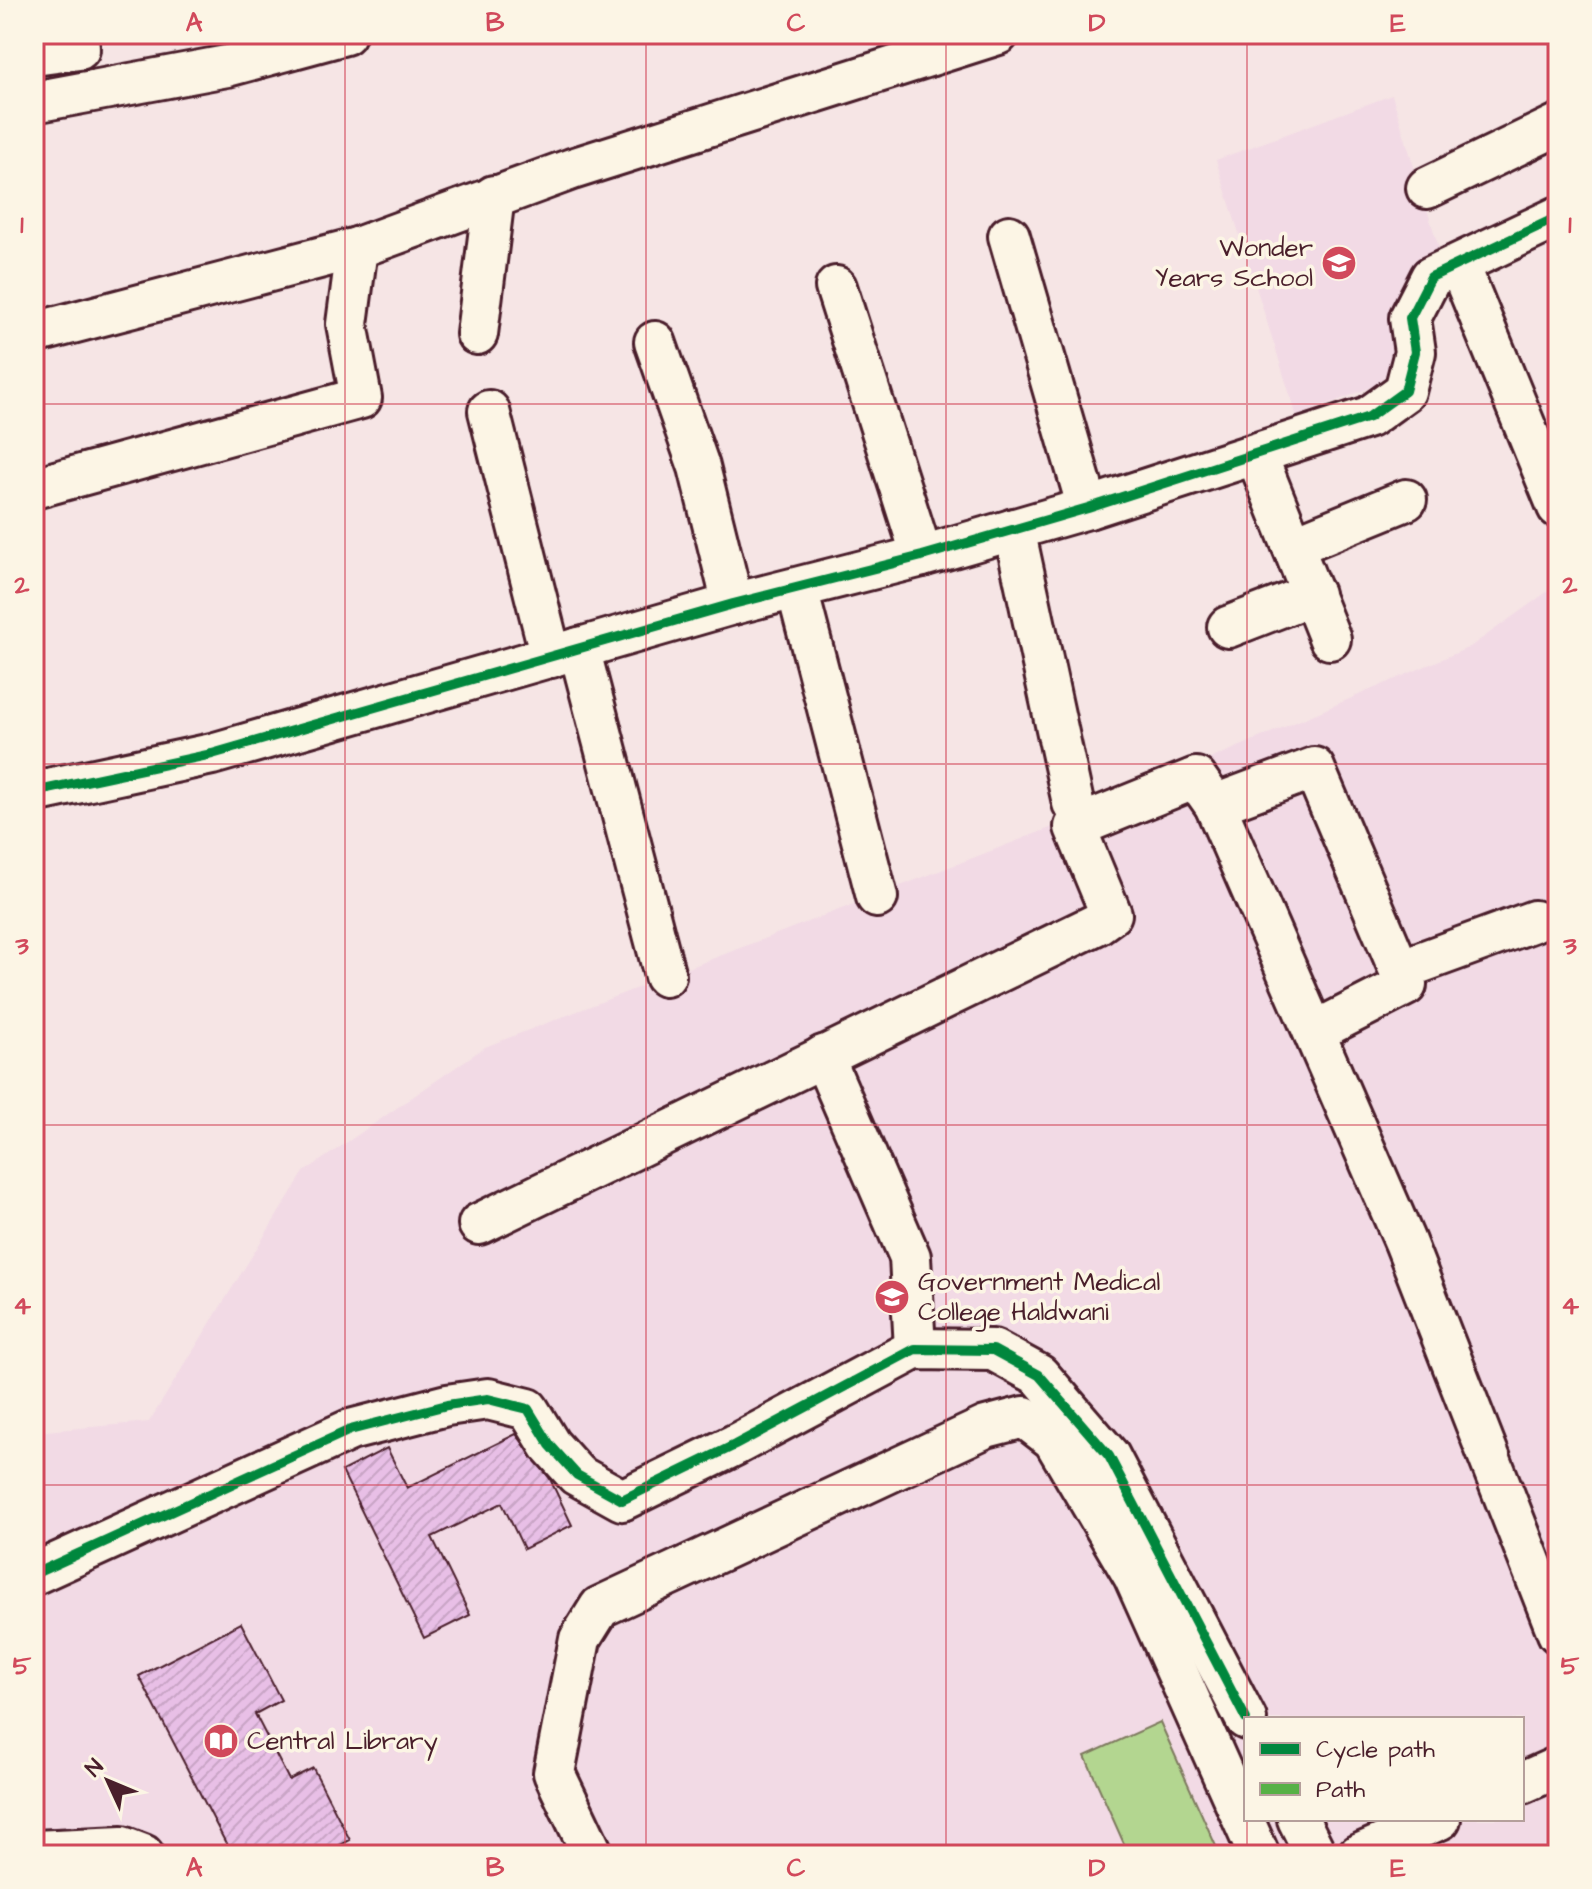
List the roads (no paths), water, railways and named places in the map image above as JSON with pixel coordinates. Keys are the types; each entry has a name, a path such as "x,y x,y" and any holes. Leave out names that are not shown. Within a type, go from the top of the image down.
{"street":[{"path":"34,55 79,49 78,34"},
{"path":"34,102 227,66 345,34"},
{"path":"34,333 357,248 494,196 998,34"},
{"path":"1427,188 1558,125"},
{"path":"477,334 494,196"},
{"path":"34,792 212,754 733,604 922,556 1088,508 1369,417 1405,391 1415,352 1410,318 1431,277 1555,225"},
{"path":"1009,236 1088,508"},
{"path":"34,488 361,398 347,324 357,248"},
{"path":"1459,265 1558,507"},
{"path":"836,287 922,556"},
{"path":"655,342 699,467 733,604"},
{"path":"489,411 665,976"},
{"path":"1256,454 1330,639"},
{"path":"1293,546 1406,500"},
{"path":"1014,529 1073,803"},
{"path":"797,589 877,897"},
{"path":"1228,627 1313,594"},
{"path":"1215,805 1314,768 1406,985 1314,1032"},
{"path":"479,1224 1111,914 1075,827 1196,778 1215,805 1405,1242 1558,1633"},
{"path":"1400,970 1534,921"},
{"path":"823,1056 910,1257 915,1349"},
{"path":"34,1574 350,1430 447,1405 488,1399 528,1409 550,1445 577,1475 622,1500 735,1445 915,1349 993,1350 1039,1375 1109,1456 1245,1717"},
{"path":"593,1855 554,1773 580,1639 600,1607 986,1427 1024,1417 1054,1440 1134,1576 1259,1855"},
{"path":"1524,1782 1558,1767"},
{"path":"1299,1821 1316,1855"},
{"path":"1358,1855 1435,1821"},
{"path":"34,1851 122,1847 143,1855"}],"place":[{"name":"Wonder Years School","path":"1339,263"},
{"name":"Government Medical College Haldwani","path":"892,1297"},
{"name":"Central Library","path":"221,1741"}]}
